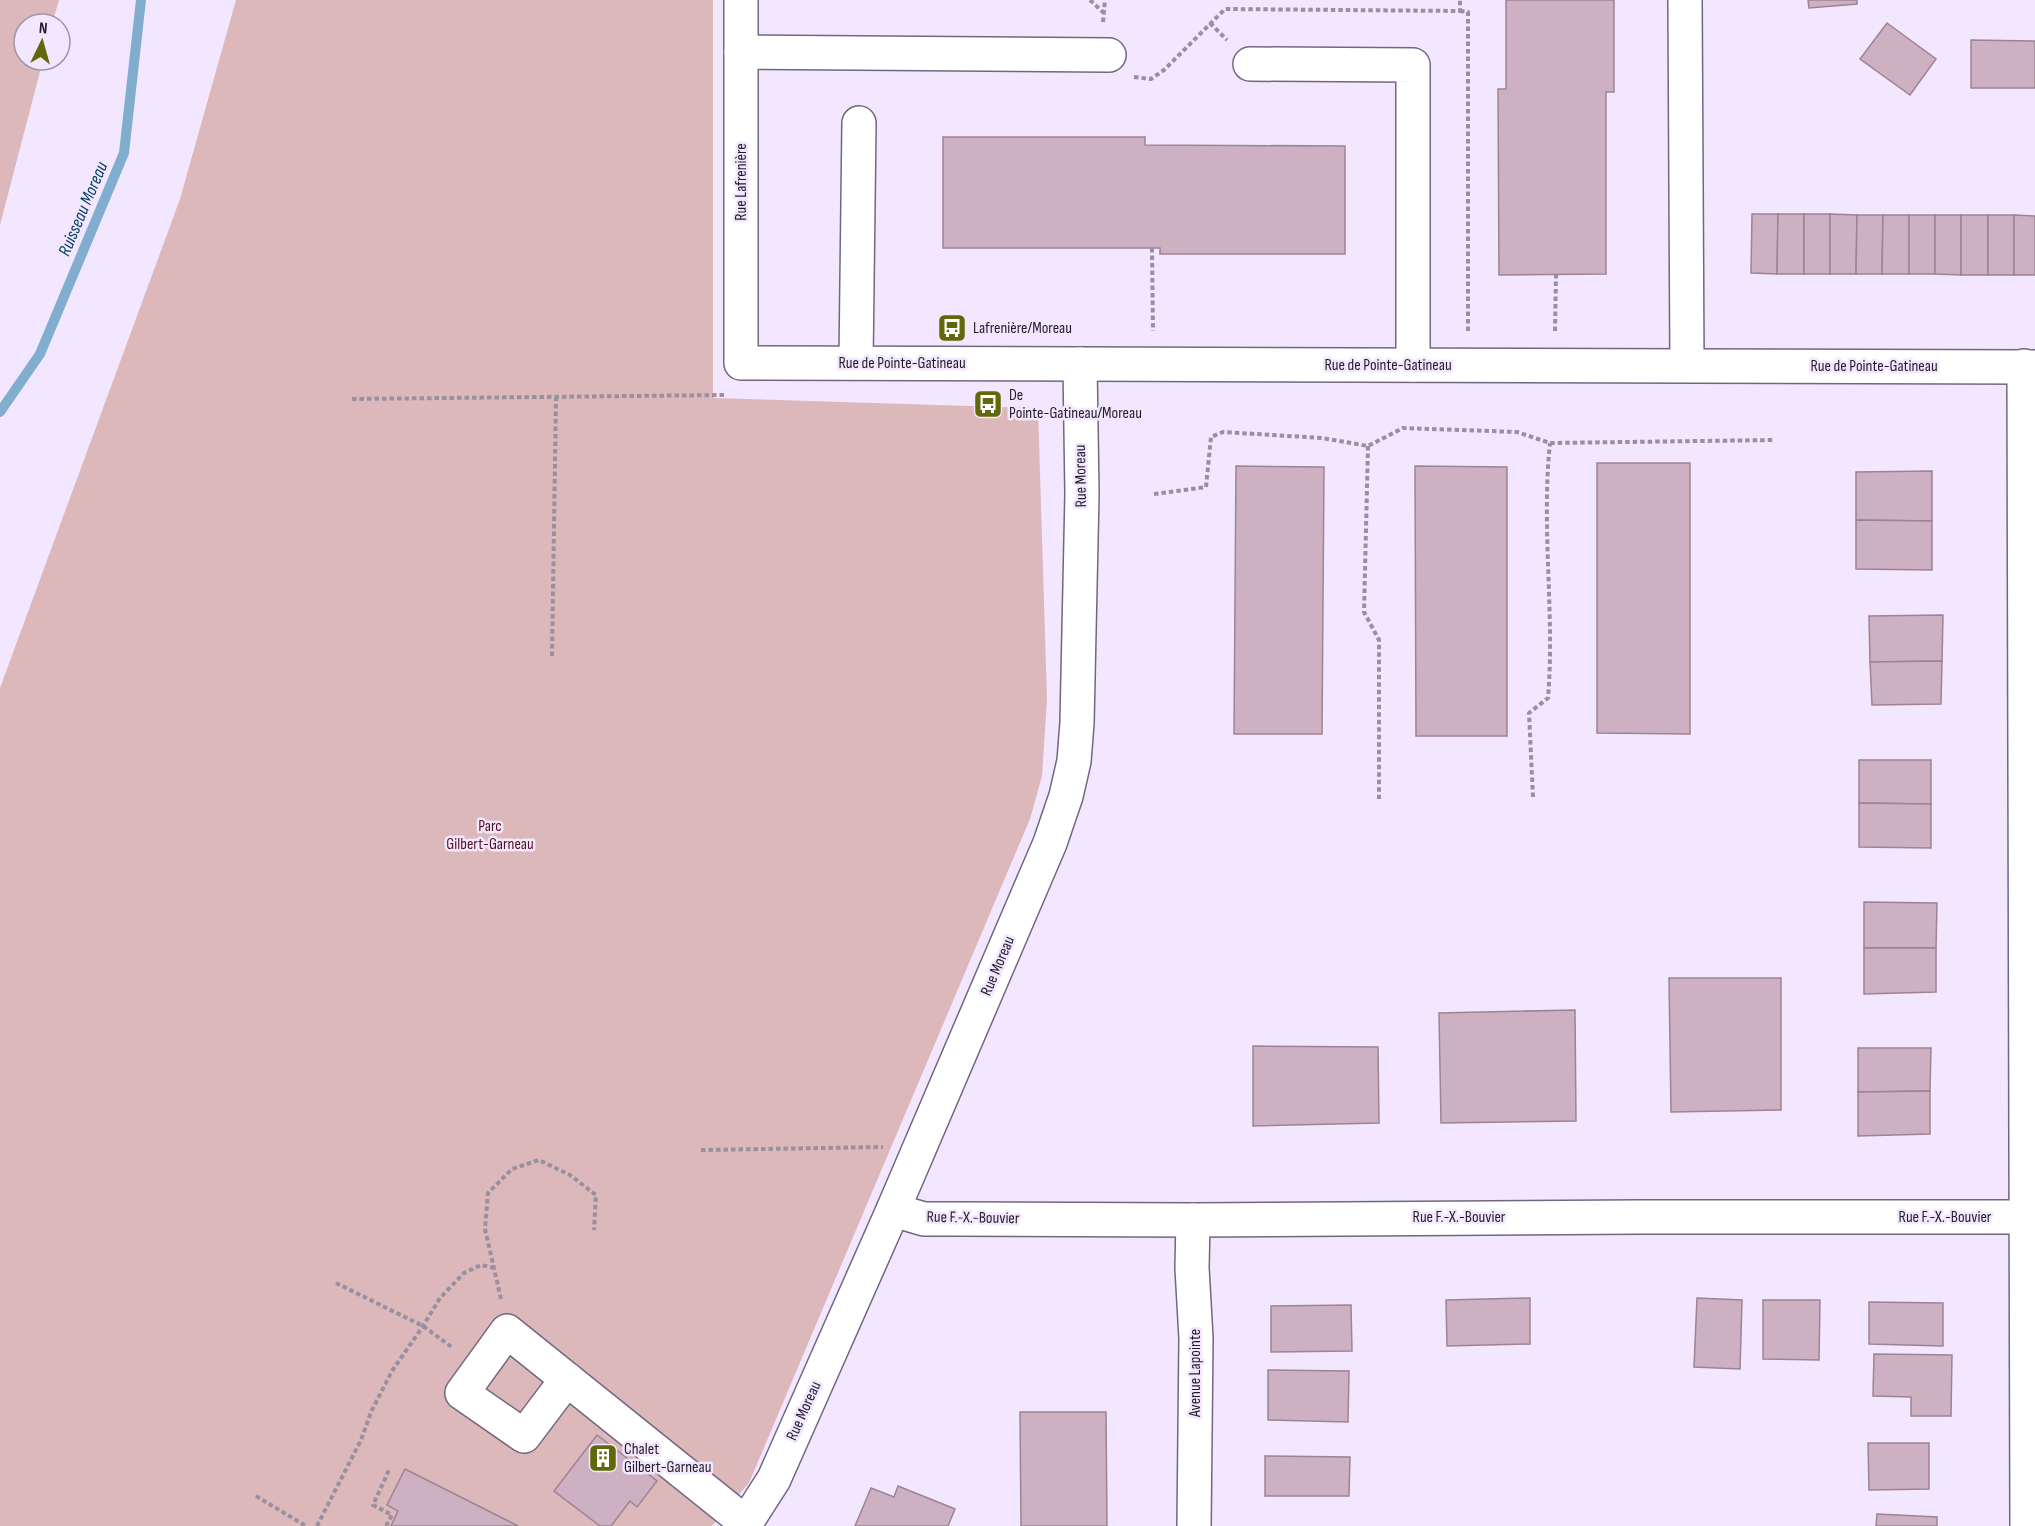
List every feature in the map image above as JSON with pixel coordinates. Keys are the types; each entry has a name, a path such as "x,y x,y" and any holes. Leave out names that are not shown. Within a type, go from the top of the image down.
{"street":[{"name":"Rue Lafrenière","path":"741,0 741,363"},
{"path":"1685,0 1687,365"},
{"path":"741,52 1109,55"},
{"path":"1250,64 1413,65 1413,365"},
{"path":"856,362 859,123"},
{"name":"Rue de Pointe-Gatineau","path":"741,363 2029,366"},
{"name":"Rue Moreau","path":"745,1525 774,1479 893,1210 1050,843 1066,796 1074,761 1078,679 1082,505 1080,364"},
{"path":"2027,1526 2025,1217 2029,366"},
{"name":"Rue F.-X.-Bouvier","path":"893,1210 924,1219 2025,1217"},
{"name":"Avenue Lapointe","path":"1193,1220 1192,1268 1196,1338 1194,1526"},
{"path":"567,1379 524,1436 462,1393 507,1331 567,1379 745,1525"}],"path":[{"path":"1090,0 1104,13"},
{"path":"1460,11 1468,12 1468,332"},
{"path":"1152,248 1153,332"},
{"path":"1556,275 1556,332"},
{"path":"351,399 725,395"},
{"path":"552,656 556,398"},
{"path":"1154,494 1206,487 1210,437 1223,432 1322,438 1368,446 1403,428 1517,432 1550,443 1775,440"},
{"path":"1533,797 1529,713 1548,698 1550,594 1547,572 1550,443"},
{"path":"1368,446 1364,612 1379,640 1378,799"},
{"path":"701,1150 892,1147"},
{"path":"317,1526 361,1440 371,1412 392,1371 440,1298 464,1273 481,1265 495,1268 485,1229 488,1193 512,1169 539,1160 570,1175 596,1196 594,1230"},
{"path":"336,1283 423,1326 480,1368"},
{"path":"386,1526 392,1515 373,1505 389,1470"},
{"path":"256,1496 306,1526"}],"green space":[{"path":"0,0 59,0 56,12 12,12 12,72 40,72 0,225"},
{"name":"Parc Gilbert-Garneau","path":"236,0 713,0 713,398 1038,408 1047,699 1042,776 1030,819 749,1483 712,1526 0,1526 0,688 180,199"}],"building":[{"path":"1506,0 1614,0 1614,92 1606,92 1606,274 1499,275 1498,89 1506,89"},
{"path":"1808,0 1857,0 1857,4 1809,8"},
{"path":"1887,23 1936,59 1910,95 1860,59"},
{"path":"1971,40 2035,41 2035,88 1971,88"},
{"path":"943,137 1145,137 1145,145 1345,146 1345,254 1160,254 1160,248 943,248"},
{"path":"1752,214 1778,214 1777,274 1751,273"},
{"path":"1778,214 1804,214 1804,274 1777,274"},
{"path":"1804,214 1830,214 1830,274 1804,274"},
{"path":"1830,214 1857,215 1856,274 1830,274"},
{"path":"1857,215 1883,215 1882,274 1856,274"},
{"path":"1883,215 1909,215 1909,274 1882,274"},
{"path":"1909,215 1935,215 1935,274 1909,274"},
{"path":"1935,215 1961,215 1961,275 1935,274"},
{"path":"1961,215 1988,215 1988,275 1961,275"},
{"path":"1988,215 2014,215 2014,275 1988,275"},
{"path":"2014,215 2035,216 2035,275 2014,275"},
{"path":"1597,463 1690,463 1690,734 1597,733"},
{"path":"1236,466 1324,467 1322,734 1234,734"},
{"path":"1415,466 1507,467 1507,736 1416,736"},
{"path":"1932,471 1932,521 1856,520 1856,472"},
{"path":"1856,520 1932,521 1932,570 1856,569"},
{"path":"1943,615 1942,661 1870,662 1869,616"},
{"path":"1942,661 1941,704 1872,705 1870,662"},
{"path":"1859,760 1931,760 1931,804 1859,803"},
{"path":"1859,803 1931,804 1931,848 1859,847"},
{"path":"1864,902 1937,903 1936,948 1864,948"},
{"path":"1864,948 1936,948 1936,992 1864,994"},
{"path":"1669,978 1781,978 1781,1110 1671,1112"},
{"path":"1575,1010 1576,1121 1441,1123 1439,1013"},
{"path":"1253,1046 1378,1047 1379,1123 1253,1126"},
{"path":"1858,1048 1931,1048 1930,1091 1858,1092"},
{"path":"1930,1091 1930,1134 1858,1136 1858,1092"},
{"path":"1530,1298 1530,1344 1447,1346 1446,1300"},
{"path":"1697,1298 1742,1300 1740,1369 1694,1367"},
{"path":"1763,1300 1820,1300 1819,1360 1763,1359"},
{"path":"1869,1302 1943,1303 1943,1346 1869,1344"},
{"path":"1351,1305 1352,1351 1271,1352 1271,1306"},
{"path":"1874,1354 1952,1355 1951,1416 1911,1416 1911,1397 1873,1396"},
{"path":"1268,1370 1349,1371 1348,1422 1268,1420"},
{"path":"1020,1412 1106,1412 1107,1526 1021,1526"},
{"name":"Chalet Gilbert-Garneau","path":"597,1435 657,1481 637,1507 630,1501 611,1526 600,1526 554,1491"},
{"path":"1868,1443 1929,1443 1929,1489 1869,1490"},
{"path":"1265,1456 1350,1457 1349,1496 1265,1496"},
{"path":"405,1469 518,1526 391,1526 398,1511 387,1505"},
{"path":"898,1486 955,1509 948,1526 855,1526 871,1488 894,1497"},
{"path":"1877,1514 1937,1517 1937,1526 1876,1526"}],"waterway":[{"name":"Ruisseau Moreau","path":"0,412 40,354 124,153 141,0"}],"place":[{"name":"Lafrenière/Moreau","path":"952,328"},
{"name":"De Pointe-Gatineau/Moreau","path":"988,404"},
{"name":"Chalet Gilbert-Garneau","path":"603,1458"}]}
